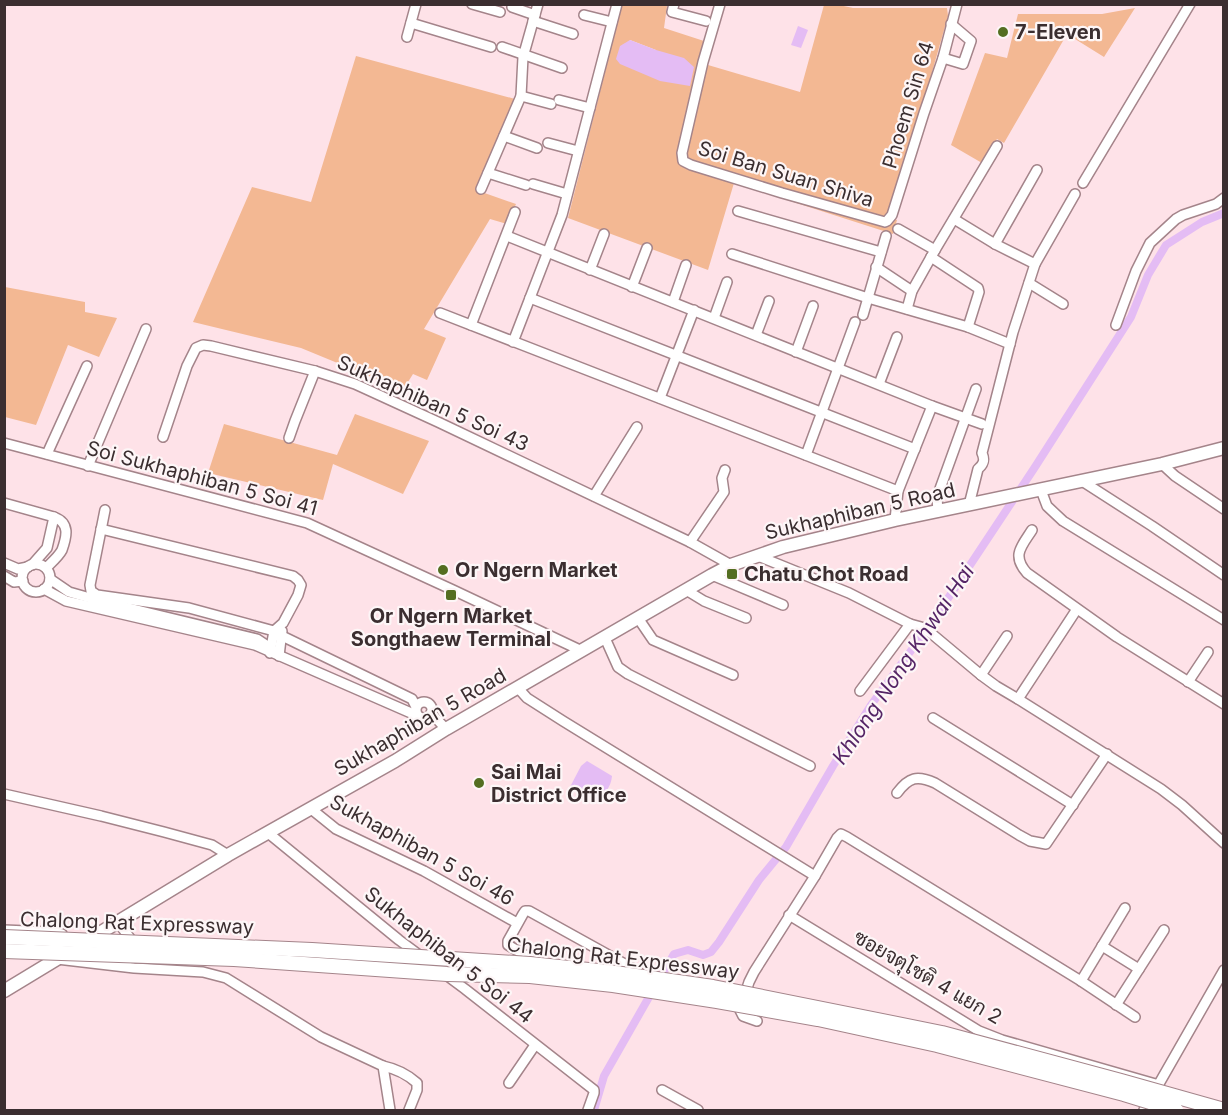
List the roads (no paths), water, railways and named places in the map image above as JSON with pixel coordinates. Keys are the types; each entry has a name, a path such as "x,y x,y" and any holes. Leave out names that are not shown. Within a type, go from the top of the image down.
{"highway":[{"name":"Chalong Rat Expressway","path":"4,937 312,950 530,964 701,985 942,1033 1224,1110"},
{"name":"Chalong Rat Expressway","path":"4,951 234,959 447,974 530,976 613,985 717,1001 840,1024 948,1048 1176,1110"}],"main road":[{"name":"Sukhaphiban 5 Road","path":"4,991 267,832 395,761 686,590 731,566 783,547 895,520 1162,464 1224,448"}],"street":[{"path":"407,37 416,4"},
{"path":"472,4 500,12"},
{"path":"481,189 521,96 524,54 538,4"},
{"path":"513,342 562,215 617,4"},
{"path":"674,4 672,12 706,21"},
{"name":"Soi Ban Suan Shiva","path":"720,4 682,153 684,161 687,164 881,222 887,221 892,215"},
{"name":"Phoem Sin 64","path":"892,215 943,58 957,4"},
{"path":"1083,183 1190,4"},
{"path":"512,8 573,34"},
{"path":"584,15 612,22"},
{"path":"411,23 491,47"},
{"path":"943,58 963,64 971,41 951,24"},
{"path":"502,47 562,68"},
{"path":"521,96 590,108"},
{"path":"504,136 537,147"},
{"path":"548,143 578,151"},
{"path":"907,309 912,291 997,146"},
{"path":"995,244 1037,171"},
{"path":"488,173 567,194"},
{"path":"969,505 978,469 982,466 984,459 982,453 1010,344 1035,264 1075,194"},
{"path":"1116,325 1136,271 1150,243 1183,214 1216,204 1224,198"},
{"path":"738,211 881,252"},
{"path":"471,326 516,213"},
{"path":"954,219 995,244 1035,264"},
{"path":"898,229 978,288 979,292 968,327"},
{"path":"590,270 604,234"},
{"path":"507,236 982,424"},
{"path":"863,315 886,236"},
{"path":"632,287 647,248"},
{"path":"732,254 868,298 968,327 1010,344"},
{"path":"673,302 686,265"},
{"path":"876,267 912,291"},
{"path":"714,318 727,282"},
{"path":"1029,283 1063,304"},
{"path":"530,298 915,449"},
{"path":"756,335 769,301"},
{"path":"796,351 813,306"},
{"path":"660,398 694,310"},
{"path":"440,313 898,491"},
{"path":"806,455 855,322"},
{"path":"88,466 146,329"},
{"path":"879,384 897,337"},
{"name":"Sukhaphiban 5 Soi 43","path":"163,436 187,366 196,348 203,345 211,346 315,371 355,384 690,542 731,566"},
{"path":"46,454 87,366"},
{"path":"289,438 315,371"},
{"path":"938,512 937,497 976,389"},
{"path":"895,520 898,491 932,406"},
{"path":"594,496 637,427"},
{"name":"Soi Sukhaphiban 5 Soi 41","path":"4,443 307,523 582,651"},
{"path":"1162,464 1175,476 1224,509"},
{"path":"690,542 724,492 722,478 725,470"},
{"path":"1082,481 1224,575"},
{"path":"1041,490 1047,506 1063,521 1224,620"},
{"path":"4,503 54,517 65,523 66,530 61,551 46,568"},
{"path":"105,510 90,585 91,591 97,595 189,608 278,633 412,699 441,733"},
{"path":"4,563 18,569 30,566 39,565 46,568 50,579 44,589 37,592 26,588 23,573 30,566 47,548 54,517"},
{"path":"101,530 293,576 301,585 278,633 275,652"},
{"path":"1032,530 1018,554 1023,569 1027,573 1117,637 1224,704"},
{"path":"758,556 849,592 910,624 921,627 996,686 1161,789 1224,843"},
{"path":"712,575 783,605"},
{"path":"4,576 14,582 23,581"},
{"path":"50,579 69,592 257,639 298,665 422,713"},
{"path":"44,589 66,601 255,645 275,652"},
{"path":"686,590 704,602 746,618"},
{"path":"1018,699 1077,609"},
{"path":"638,618 653,640 732,675"},
{"path":"860,691 910,624"},
{"path":"981,675 1007,636"},
{"path":"605,638 618,667 628,674 810,766"},
{"path":"1188,682 1208,652"},
{"path":"518,688 527,698 816,876"},
{"path":"933,718 1072,805"},
{"path":"897,793 909,780 924,778 1018,836 1046,844 1107,754"},
{"path":"4,794 164,832 212,846 228,855"},
{"name":"Sukhaphiban 5 Soi 46","path":"310,808 336,829 424,871 517,923"},
{"name":"Sukhaphiban 5 Soi 44","path":"267,832 399,940 594,1090 588,1110"},
{"path":"758,1021 743,1016 740,1010 749,982 841,834 1081,981 1135,1017"},
{"path":"1081,981 1125,908"},
{"path":"530,958 508,945 517,923 523,914 529,911 639,972"},
{"name":"ซอยจตุโชติ 4 แยก 2","path":"789,915 979,1031 1002,1040 1159,1084"},
{"path":"118,922 143,954 161,969"},
{"path":"4,930 51,932 71,938 80,944"},
{"path":"1116,1005 1164,930"},
{"path":"1102,946 1139,969"},
{"path":"57,959 134,968 202,972 226,978 321,1037 409,1076 417,1083 417,1090 409,1110"},
{"path":"1144,1110 1224,970"},
{"path":"509,1083 535,1045"},
{"path":"383,1066 390,1110"},
{"path":"662,1090 698,1110"}],"waterway":[{"name":"Khlong Nong Khwai Hai","path":"659,980 674,954 688,950 703,955 711,952 759,880 786,847 871,705 935,618 1131,317 1148,275 1166,245 1202,222 1224,213"},
{"name":"Khlong Nong Khwai Hai","path":"594,1110 604,1076 653,990"}],"place":[{"name":"7-Eleven","path":"1003,32"},
{"name":"Or Ngern Market","path":"443,570"},
{"name":"Chatu Chot Road","path":"732,574"},
{"name":"Or Ngern Market Songthaew Terminal","path":"451,595"},
{"name":"Sai Mai District Office","path":"479,783"}]}
